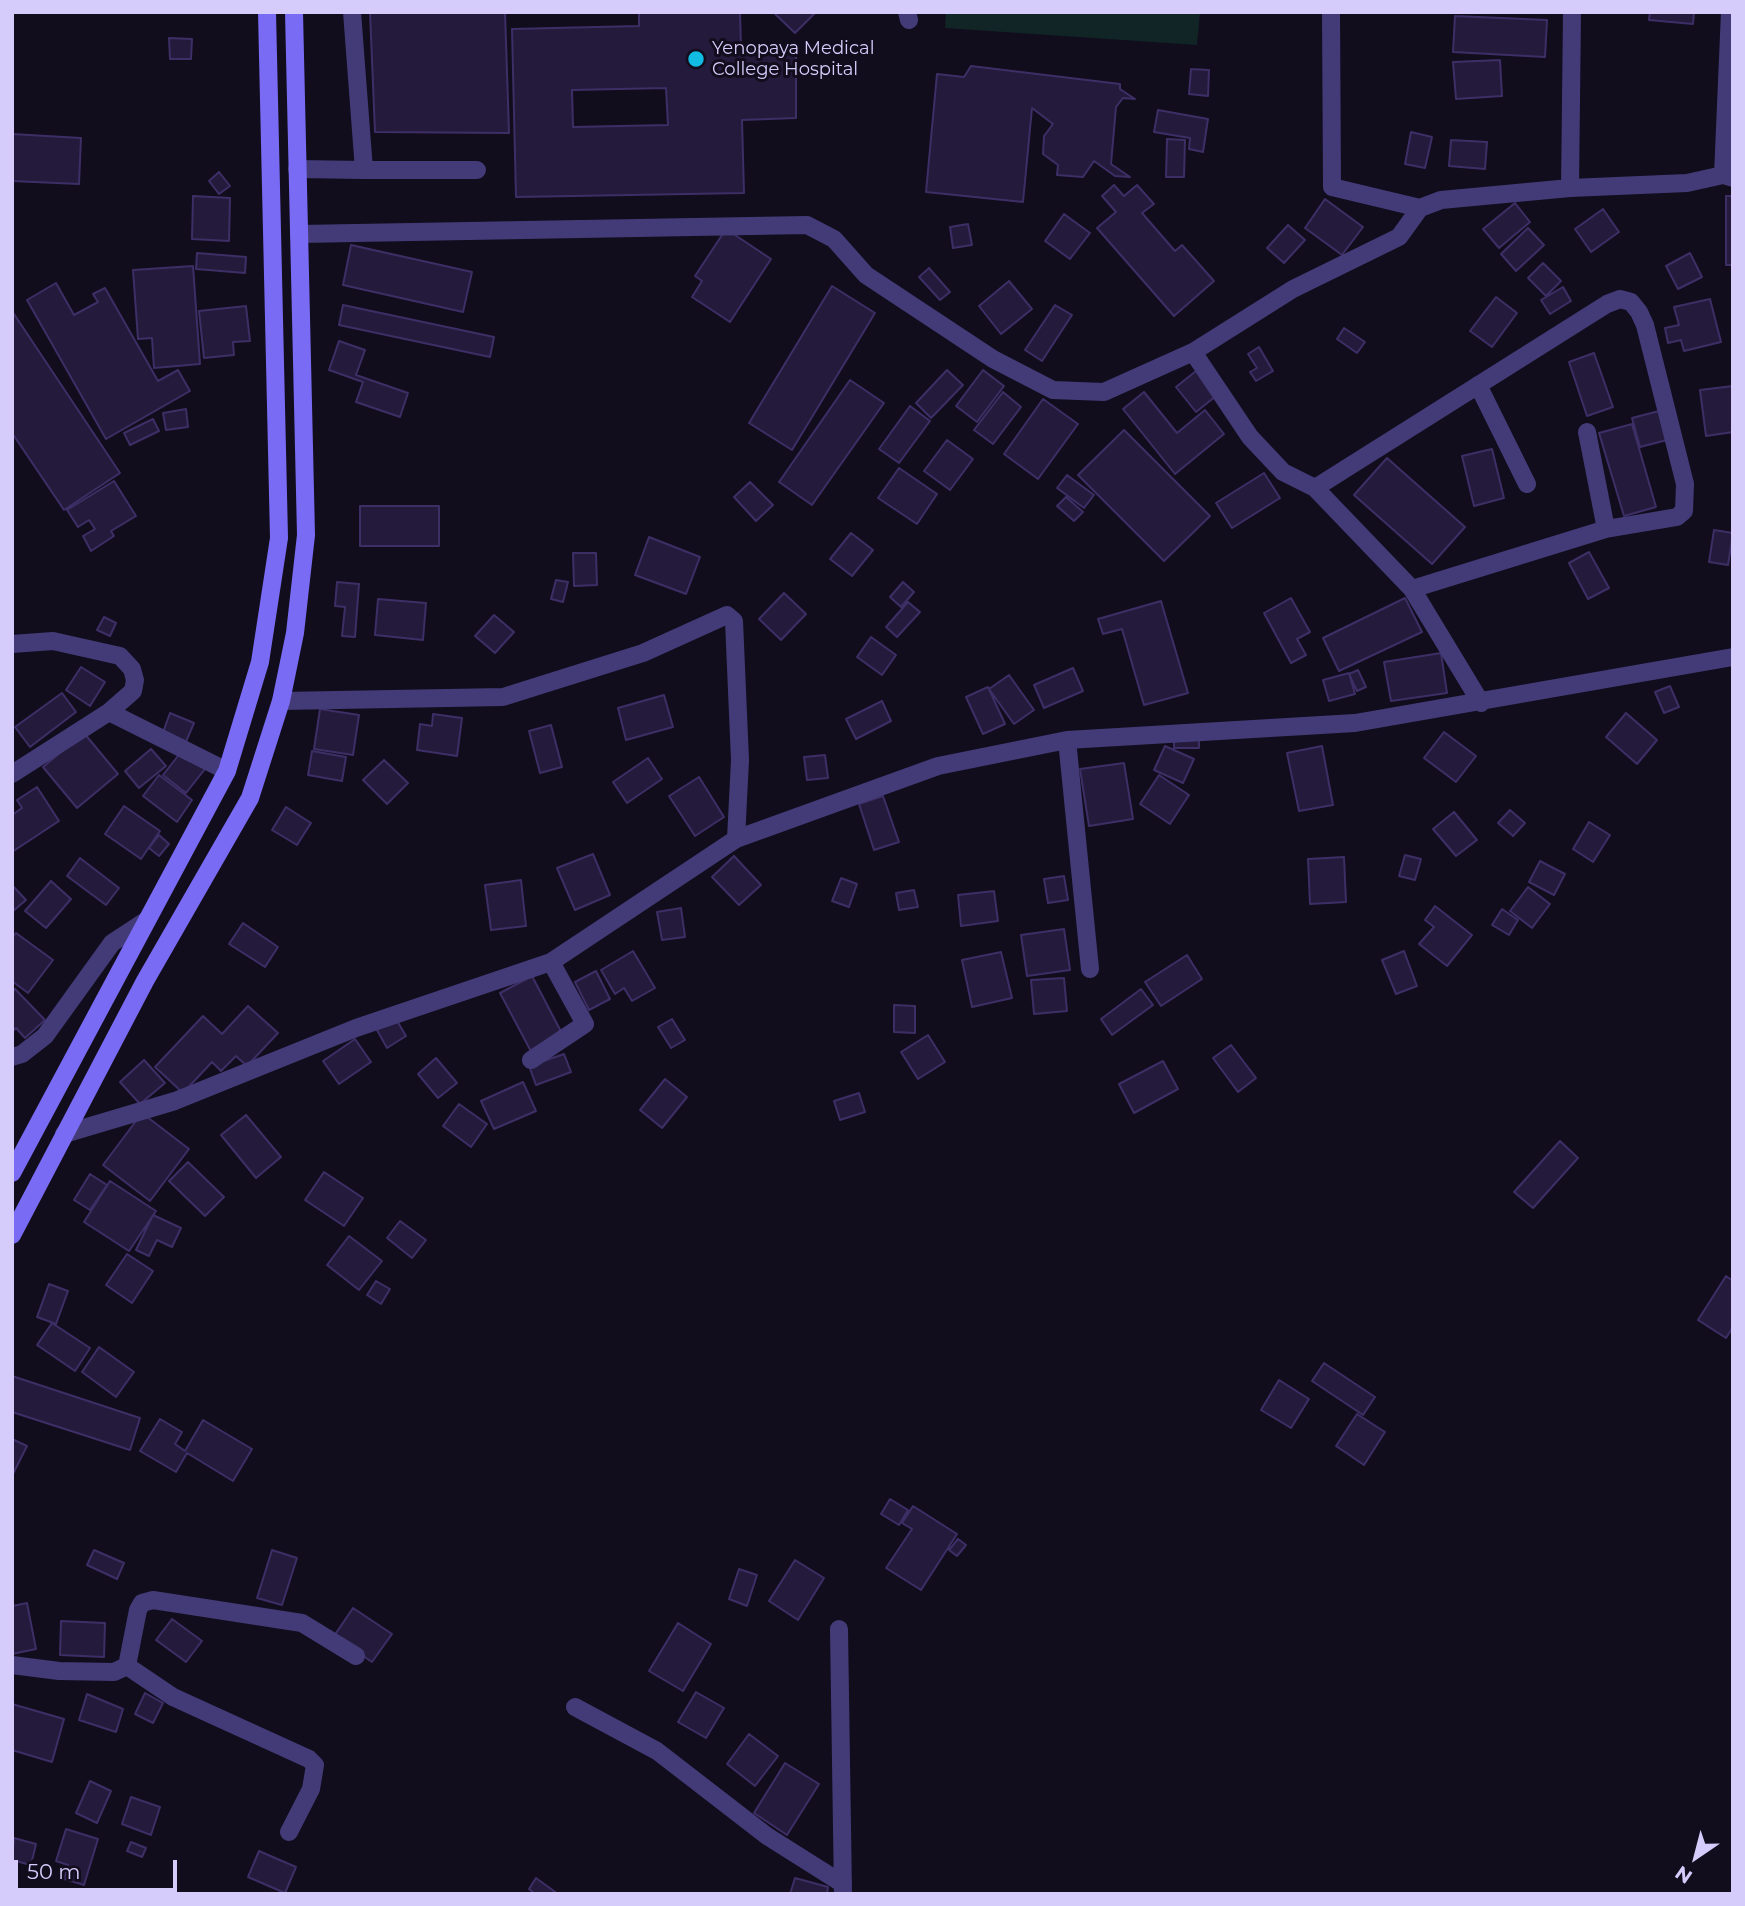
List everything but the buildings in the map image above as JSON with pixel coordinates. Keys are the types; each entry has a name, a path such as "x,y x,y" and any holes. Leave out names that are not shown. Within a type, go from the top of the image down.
{"main road":[{"path":"12,1235 145,981 250,798 281,701 295,633 306,535 294,12"},
{"path":"12,1173 227,771 260,662 279,538 267,21 295,31"}],"street":[{"path":"352,12 365,170"},
{"path":"1331,12 1332,187 1420,208"},
{"path":"1570,188 1572,12"},
{"path":"299,234 807,225 834,239 866,275 993,359 1054,390 1104,392 1193,352 1293,289 1399,237 1420,208 1441,200 1570,188 1687,183 1728,177 1730,12"},
{"path":"297,169 477,170"},
{"path":"1315,488 1607,304 1620,299 1631,302 1645,325 1685,484 1684,511 1677,517 1606,529 1412,589"},
{"path":"1193,352 1250,437 1283,472 1315,488 1412,589 1481,703"},
{"path":"1478,385 1527,484"},
{"path":"1587,432 1606,529"},
{"path":"281,701 503,697 643,653 727,615 734,621 740,760 736,839"},
{"path":"12,644 52,641 120,656 132,668 133,691 109,712 12,774"},
{"path":"64,1134 174,1101 356,1028 551,962 736,839 939,766 1067,740 1355,723 1733,657"},
{"path":"109,712 227,771"},
{"path":"1067,740 1090,968"},
{"path":"12,1057 22,1054 45,1036 112,943 147,920"},
{"path":"531,1060 585,1024 551,962"},
{"path":"127,1666 138,1609 142,1603 153,1600 302,1623 356,1656"},
{"path":"839,1629 843,1889"},
{"path":"12,1665 89,1672 114,1672 127,1666"},
{"path":"127,1666 173,1697 309,1759 315,1765 311,1789 289,1832"},
{"path":"575,1707 657,1751 767,1836 843,1889"}],"green space":[{"path":"946,12 1200,12 1197,45 945,28"}],"place":[{"name":"Yenopaya Medical College Hospital","path":"696,59"}]}
